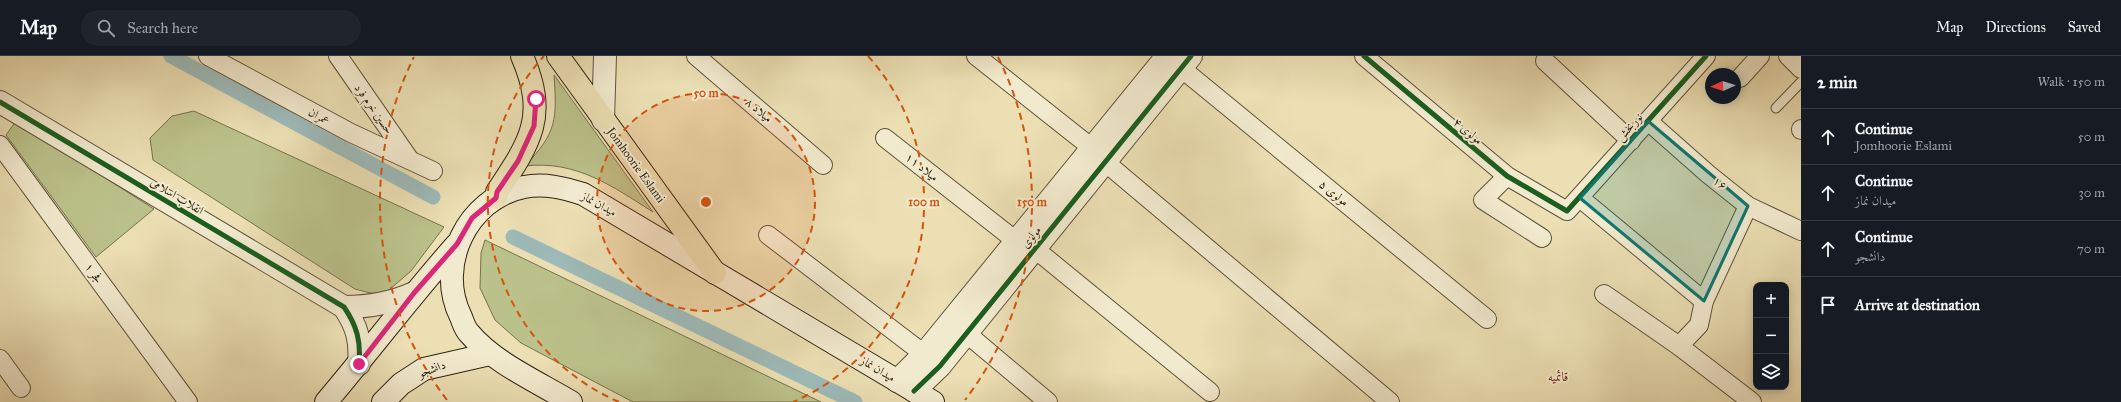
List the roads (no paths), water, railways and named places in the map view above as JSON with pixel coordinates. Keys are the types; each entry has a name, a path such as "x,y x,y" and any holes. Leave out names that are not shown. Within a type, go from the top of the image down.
{"main road":[{"path":"496,198 497,192 518,161 534,126 536,99 529,72 522,56"},
{"name":"Jomhoorie Eslami","path":"558,56 715,273"}],"street":[{"name":"عمران","path":"208,56 351,133 433,171"},
{"name":"حسین خرم فرد","path":"338,56 410,161"},
{"path":"603,120 605,56"},
{"name":"میلاد ۸","path":"696,56 823,165"},
{"path":"976,56 1099,155 1390,402"},
{"name":"مولوی ۴","path":"1364,56 1507,176 1567,212"},
{"path":"1741,77 1760,56"},
{"path":"1788,56 1801,69"},
{"name":"نوربخش","path":"1567,212 1705,57"},
{"name":"مولوی","path":"906,386 932,360 1099,155 1180,60"},
{"name":"مولوی ۵","path":"1180,60 1487,319"},
{"path":"1545,61 1631,141"},
{"name":"انقلاب اسلامی","path":"4,109 344,307"},
{"name":"۱۶","path":"1648,121 1708,174 1748,206 1801,230"},
{"name":"میلاد ۱۱","path":"885,138 1025,245 1210,392"},
{"name":"فجر ۱","path":"0,145 188,402"},
{"path":"1507,176 1483,200 1542,238"},
{"name":"میدان نماز","path":"571,402 490,354 468,332 454,305 451,274 457,244 472,218 496,198 524,187 554,186 583,194 933,402"},
{"path":"1580,198 1704,301"},
{"path":"1679,346 1699,325 1704,301 1748,206"},
{"path":"768,235 932,360"},
{"path":"326,402 359,364 414,293 457,244"},
{"name":"مولوی","path":"932,360 966,333 1025,245"},
{"path":"344,307 377,305 398,300 414,293"},
{"path":"1604,294 1679,346 1752,402"},
{"path":"344,307 354,320 358,333 360,349 359,364"},
{"path":"966,333 1048,402"},
{"name":"دانشجو","path":"383,402 401,384 424,370 490,354"},
{"path":"0,359 21,388"}],"lane":[{"path":"1776,108 1801,82"}],"waterway":[{"path":"171,56 433,197"},
{"path":"513,237 855,402"}],"district":[{"name":"قائمیه","path":"1558,377"}]}
